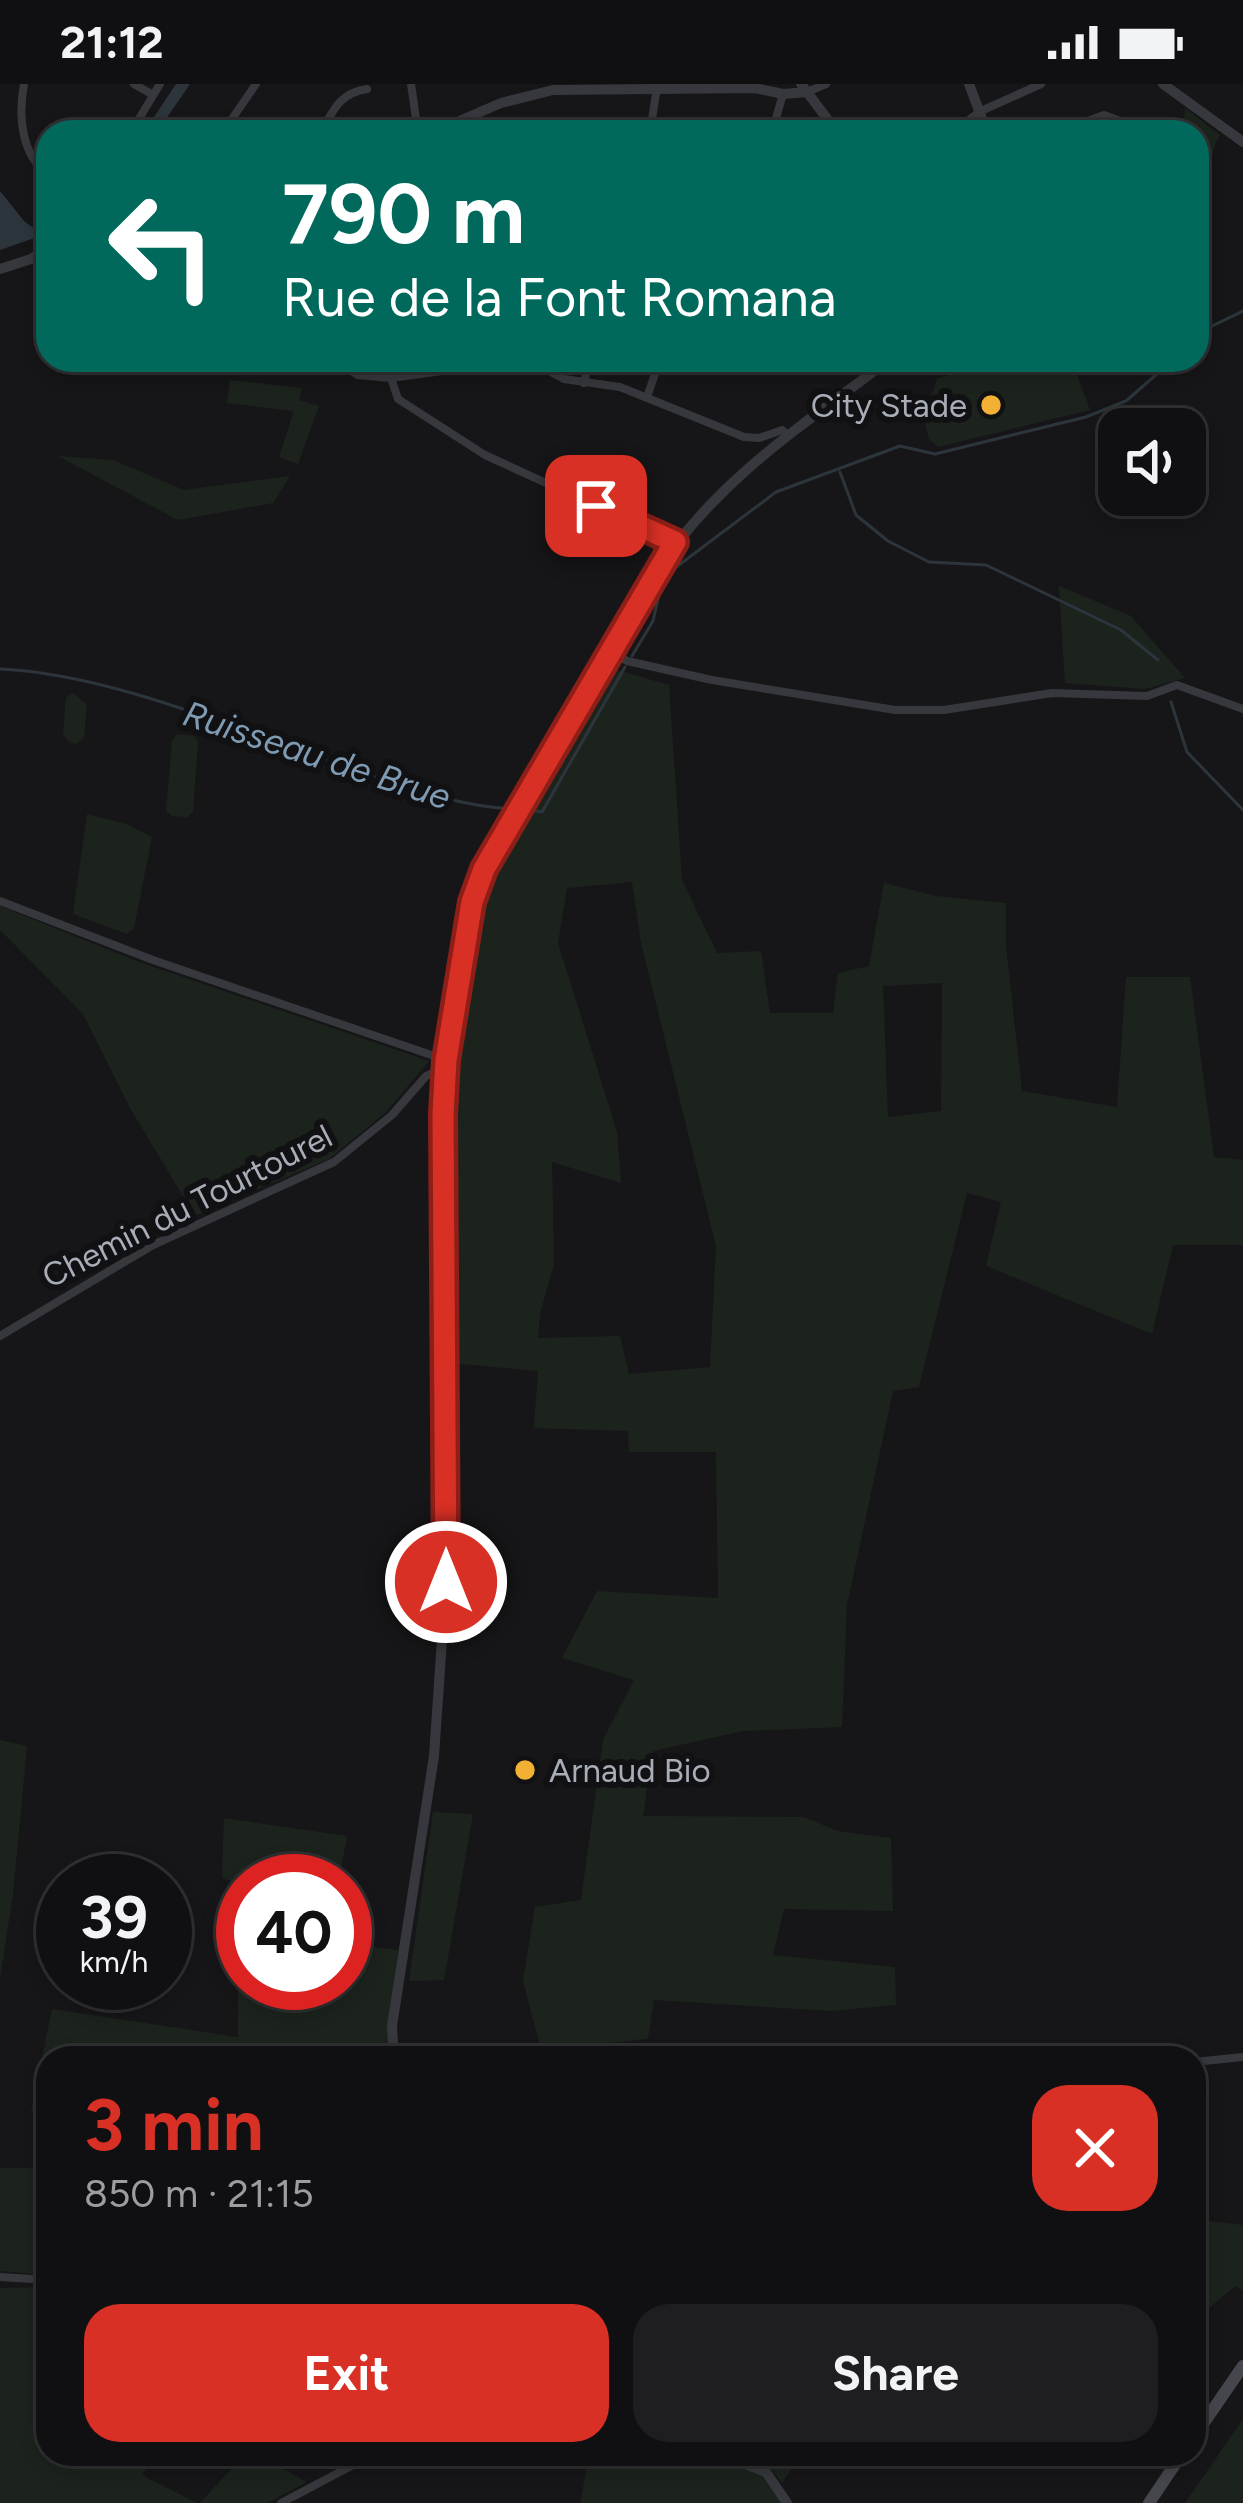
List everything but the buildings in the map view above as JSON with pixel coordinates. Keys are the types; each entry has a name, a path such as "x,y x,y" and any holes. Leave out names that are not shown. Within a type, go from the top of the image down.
{"main road":[{"path":"1206,2420 1243,2366"},
{"path":"1149,2503 1174,2466"}],"street":[{"path":"24,84 21,107 28,156 36,164"},
{"path":"134,84 153,95"},
{"path":"137,120 160,84"},
{"path":"231,120 256,84"},
{"path":"411,84 416,120"},
{"path":"463,120 520,96 553,89 752,86 783,94 826,84"},
{"path":"969,84 984,120"},
{"path":"969,120 1041,84"},
{"path":"1163,84 1243,142"},
{"path":"653,120 657,87"},
{"path":"804,88 828,120"},
{"path":"328,120 349,92 367,89"},
{"path":"775,120 783,94"},
{"path":"0,269 36,256"},
{"path":"356,372 391,378 436,372"},
{"path":"550,372 564,379 620,387 744,436 759,438 782,430 788,435"},
{"path":"584,383 586,372"},
{"path":"647,398 656,372"},
{"path":"393,2046 392,2026 434,1756 446,1582 445,1064 477,886 675,542 748,464 873,372"},
{"path":"391,378 398,399 485,455 675,542"},
{"path":"612,652 627,661 695,677 895,710 944,710 1052,693 1147,695 1177,685 1243,709"},
{"path":"0,901 445,1064"},
{"name":"Chemin du Tourtourel","path":"0,1336 152,1245 334,1162 445,1064"},
{"path":"1206,2061 1243,2057"},
{"path":"0,2277 36,2279"},
{"path":"281,2503 351,2466"},
{"path":"748,2466 766,2473 787,2503"}],"shaded area":[{"path":"176,84 190,84 165,120 152,120"},
{"path":"1185,108 1201,120 1184,120"},
{"path":"1209,127 1220,135 1209,173"},
{"path":"0,191 36,230 36,237 0,250"},
{"path":"957,372 1076,372 1090,410 938,447 929,439 924,418 937,379"},
{"path":"230,380 302,388 299,400 319,406 298,464 279,457 294,411 227,403"},
{"path":"58,456 113,460 184,490 290,476 273,503 178,520"},
{"path":"1059,586 1131,616 1185,678 1145,689 1065,683"},
{"path":"614,669 669,685 682,880 717,953 761,951 770,1013 833,1013 838,973 869,966 884,883 936,896 1006,903 1006,946 1022,1091 1117,1107 1126,977 1190,977 1214,1157 1243,1160 1243,1245 1173,1245 1152,1334 986,1266 1001,1202 967,1193 919,1387 893,1391 847,1605 842,1727 743,1731 653,1751 643,1816 804,1817 837,1831 891,1838 893,1911 784,1909 773,1955 895,1967 896,2005 831,2011 654,2000 648,2039 540,2046 523,1981 535,1907 581,1900 603,1740 634,1680 562,1658 597,1591 718,1598 716,1452 629,1452 628,1431 534,1428 538,1371 452,1363 453,1083 478,898","holes":["632,882 641,943 716,1246 710,1367 629,1374 620,1336 538,1338 554,1264 552,1162 621,1183 617,1132 558,943 567,888","942,983 941,1111 888,1117 883,986"]},
{"path":"73,693 87,704 84,738 76,744 63,734 66,698"},
{"path":"177,734 198,741 193,811 188,817 166,811 172,740"},
{"path":"87,814 152,837 134,928 127,934 73,914"},
{"path":"0,906 139,962 429,1061 386,1112 329,1159 195,1216 130,1108 83,1014 0,930"},
{"path":"0,1740 27,1746 0,1979"},
{"path":"433,1812 473,1814 444,1980 409,1981"},
{"path":"224,1818 347,1836 344,1854 223,1854"},
{"path":"372,1947 398,1950 387,2046 44,2046 52,2010 238,2037 238,2010 372,2010"},
{"path":"0,2168 36,2168 36,2274 0,2271"},
{"path":"1209,2221 1243,2225 1243,2291 1235,2286 1206,2311"},
{"path":"36,2287 36,2466 148,2466 142,2475 197,2503 0,2503 0,2288"},
{"path":"1243,2419 1243,2503 1185,2503 1236,2429"},
{"path":"234,2466 278,2466 307,2482 267,2503 200,2503"},
{"path":"586,2466 736,2466 763,2476 781,2503 581,2503"},
{"path":"769,2466 794,2466 782,2483"}],"waterway":[{"name":"Ruisseau de Brue","path":"1209,329 1243,311"},
{"name":"Ruisseau de Brue","path":"632,656 653,621 663,577 776,492 900,446 935,454 1086,417 1126,401 1159,372"},
{"path":"840,472 856,515 888,541 929,562 986,565 1121,630 1158,660"},
{"name":"Ruisseau de Brue","path":"526,809 542,812 625,667"},
{"name":"Ruisseau de Brue","path":"0,669 43,673 133,693 415,790 474,805 516,809"},
{"path":"1171,702 1187,752 1243,810"}],"place":[{"name":"City Stade","path":"991,405"},
{"name":"Arnaud Bio","path":"525,1770"}],"route":[{"path":"446,1582 443,1114 446,1060 472,902 484,869 675,542 596,506"}]}
